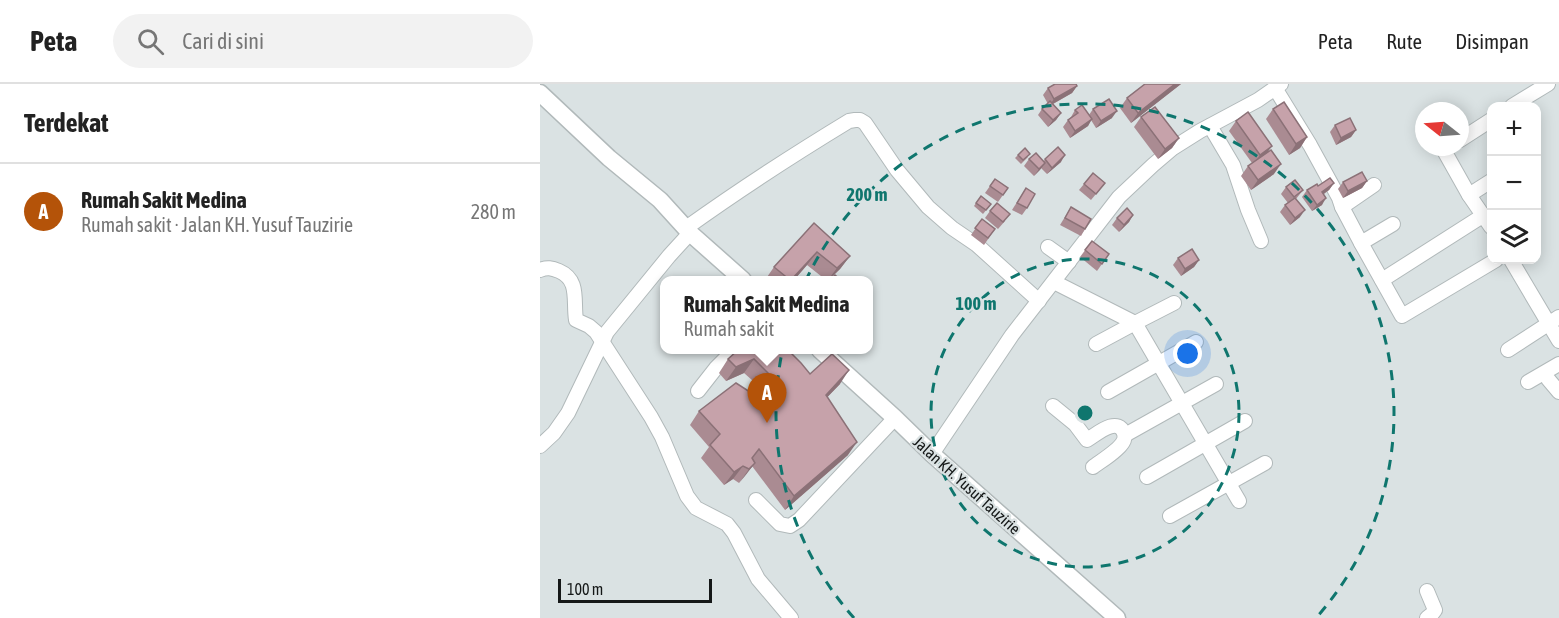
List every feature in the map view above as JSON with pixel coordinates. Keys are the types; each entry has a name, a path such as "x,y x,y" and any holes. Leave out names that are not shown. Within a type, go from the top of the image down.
{"main road":[{"path":"540,93 609,158 660,200 688,231 739,276"},
{"name":"Jalan KH. Yusuf Tauzirie","path":"824,354 1112,616"}],"street":[{"path":"1519,102 1548,84"},
{"path":"932,454 1012,335 1119,197 1173,148 1258,100 1278,86 1402,316 1489,264"},
{"path":"540,446 554,433 568,413 602,340 613,324 688,231 737,192 849,121 860,120 870,129 897,170 928,207 952,228 977,245 1039,301"},
{"path":"1469,134 1487,123"},
{"path":"1210,126 1233,165 1261,241"},
{"path":"1449,156 1469,195 1487,220"},
{"path":"1469,195 1487,184"},
{"path":"1342,207 1374,185"},
{"path":"1382,280 1487,222"},
{"path":"1361,243 1392,224"},
{"path":"1048,247 1069,262"},
{"path":"1513,264 1554,320 1559,342"},
{"path":"540,270 551,267 570,277 574,285 576,320 592,328 602,340 651,417 687,496 693,505 727,524 758,579 791,618"},
{"path":"1054,282 1135,323 1239,501"},
{"path":"1096,344 1174,303"},
{"path":"1508,350 1554,320"},
{"path":"1108,392 1196,342"},
{"path":"698,391 730,354"},
{"path":"1528,382 1559,363"},
{"path":"1548,379 1559,392"},
{"path":"1094,467 1122,444 1125,435 1216,384"},
{"path":"1053,406 1088,440 1111,426 1119,427 1125,435"},
{"path":"756,500 780,524 790,526 799,520 895,418"},
{"path":"1147,477 1245,421"},
{"path":"1170,516 1265,463"},
{"path":"1427,591 1435,610 1427,618"}],"building":[{"path":"1055,84 1076,84 1077,86 1054,99 1048,88"},
{"path":"1145,84 1175,84 1138,113 1127,98"},
{"path":"1109,99 1117,111 1101,121 1093,109"},
{"path":"1050,101 1061,113 1053,120 1042,109"},
{"path":"1284,102 1307,137 1296,144 1273,109"},
{"path":"1082,105 1092,119 1075,131 1068,120 1078,113 1075,110"},
{"path":"1155,107 1179,138 1165,149 1141,117"},
{"path":"1248,112 1272,146 1260,155 1236,121"},
{"path":"1350,118 1356,130 1341,138 1335,125"},
{"path":"1058,147 1065,155 1052,168 1045,159"},
{"path":"1025,148 1030,154 1023,160 1018,155"},
{"path":"1271,150 1281,164 1258,180 1248,166"},
{"path":"1036,153 1045,163 1039,169 1029,159"},
{"path":"1362,172 1367,181 1348,191 1343,182"},
{"path":"1093,173 1105,183 1096,194 1084,184"},
{"path":"1330,178 1334,183 1322,192 1326,198 1317,205 1307,190"},
{"path":"995,179 1008,188 1003,195 990,186"},
{"path":"1295,180 1303,190 1294,197 1286,187"},
{"path":"1026,188 1035,194 1027,208 1017,203"},
{"path":"981,196 991,204 986,210 976,203"},
{"path":"1295,198 1305,210 1295,218 1285,205"},
{"path":"997,203 1010,214 1003,222 990,211"},
{"path":"1071,207 1091,219 1085,229 1065,218"},
{"path":"1127,208 1133,215 1124,225 1117,218"},
{"path":"982,219 995,229 988,238 975,228"},
{"path":"814,223 850,256 837,268 817,252 795,276 785,276 774,267"},
{"path":"1092,241 1109,254 1102,264 1085,250"},
{"path":"1192,249 1199,260 1185,269 1178,258"},
{"path":"734,354 792,354 810,374 832,354 849,370 826,395 857,442 794,496 759,449 752,458 755,463 749,469 743,466 734,472 710,445 720,434 699,411 736,383 753,394 773,378 754,359 736,367 728,359"}],"place":[{"name":"Rumah Sakit Medina","path":"767,423"}]}
